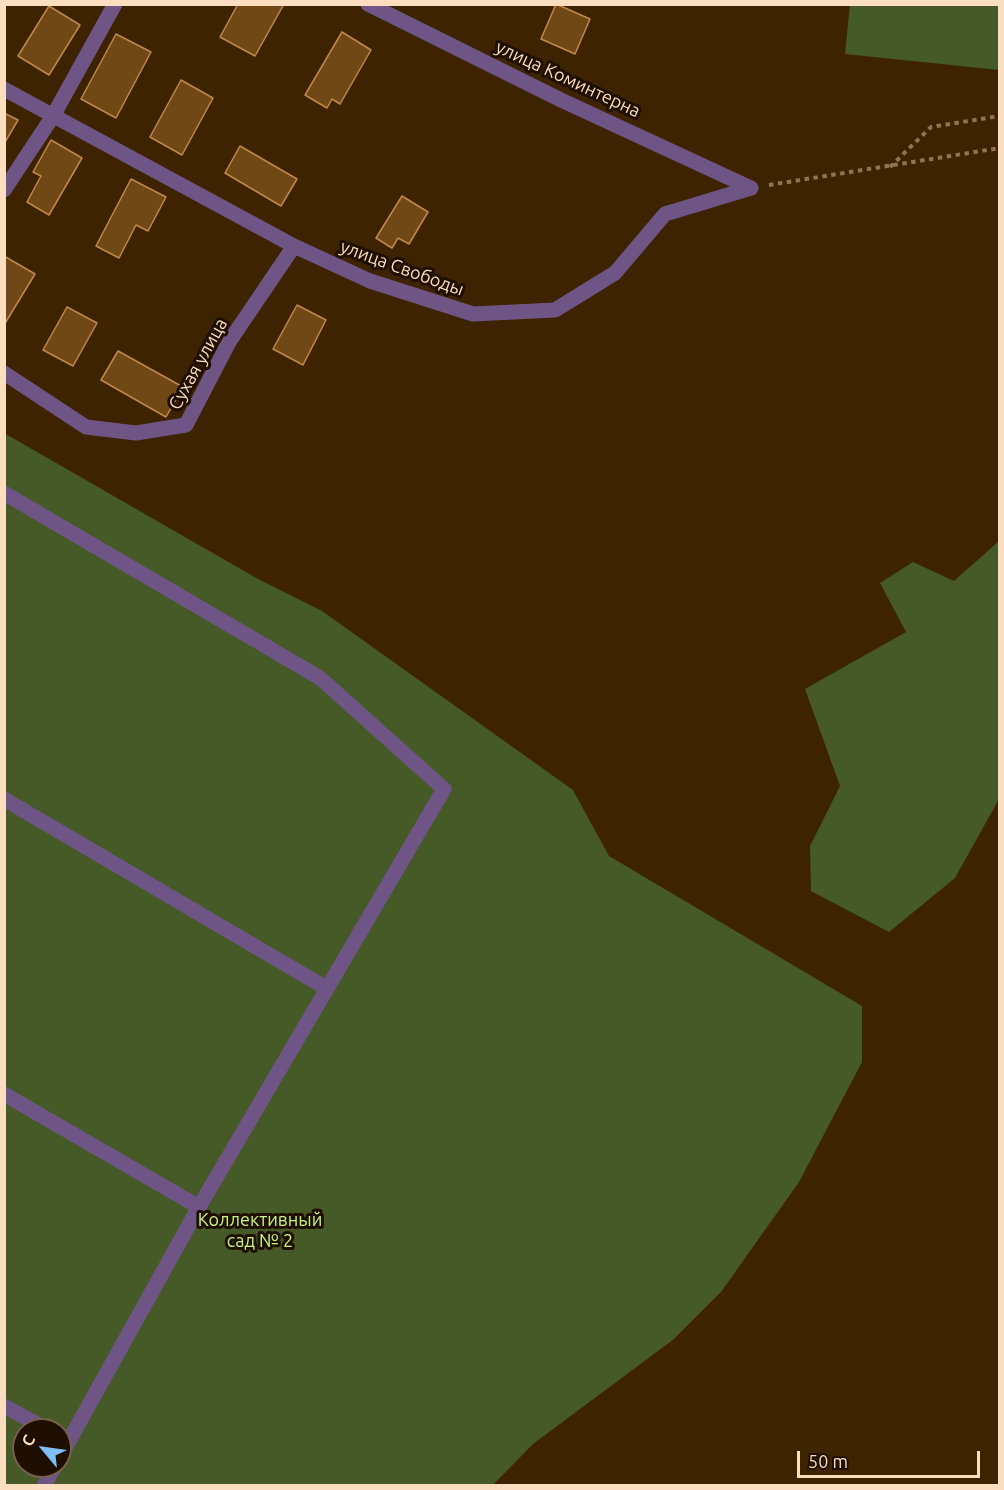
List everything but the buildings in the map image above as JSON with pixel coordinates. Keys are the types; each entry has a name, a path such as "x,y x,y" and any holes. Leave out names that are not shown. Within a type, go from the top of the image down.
{"street":[{"path":"4,190 53,116 115,4"},
{"name":"улица Коминтерна","path":"368,4 561,100 751,188"},
{"name":"улица Свободы","path":"4,89 294,246 370,281 473,314 555,310 615,273 665,214 751,188"},
{"name":"Сухая улица","path":"4,373 86,427 136,433 186,425 230,342 294,246"},
{"path":"4,493 320,678 444,789 72,1424"},
{"path":"4,799 326,988"},
{"path":"4,1094 199,1207"},
{"path":"4,1406 26,1418"}],"path":[{"path":"890,167 931,127 999,116"},
{"path":"751,188 999,148"}],"green space":[{"path":"850,4 999,5 999,70 845,54"},
{"name":"Коллективный сад № 2","path":"4,433 258,579 322,611 573,790 609,856 862,1006 862,1062 799,1182 721,1292 674,1339 533,1444 493,1485 5,1485"},
{"path":"999,541 999,799 955,878 889,932 811,891 810,846 840,786 805,689 906,632 880,583 913,562 954,581"}]}
